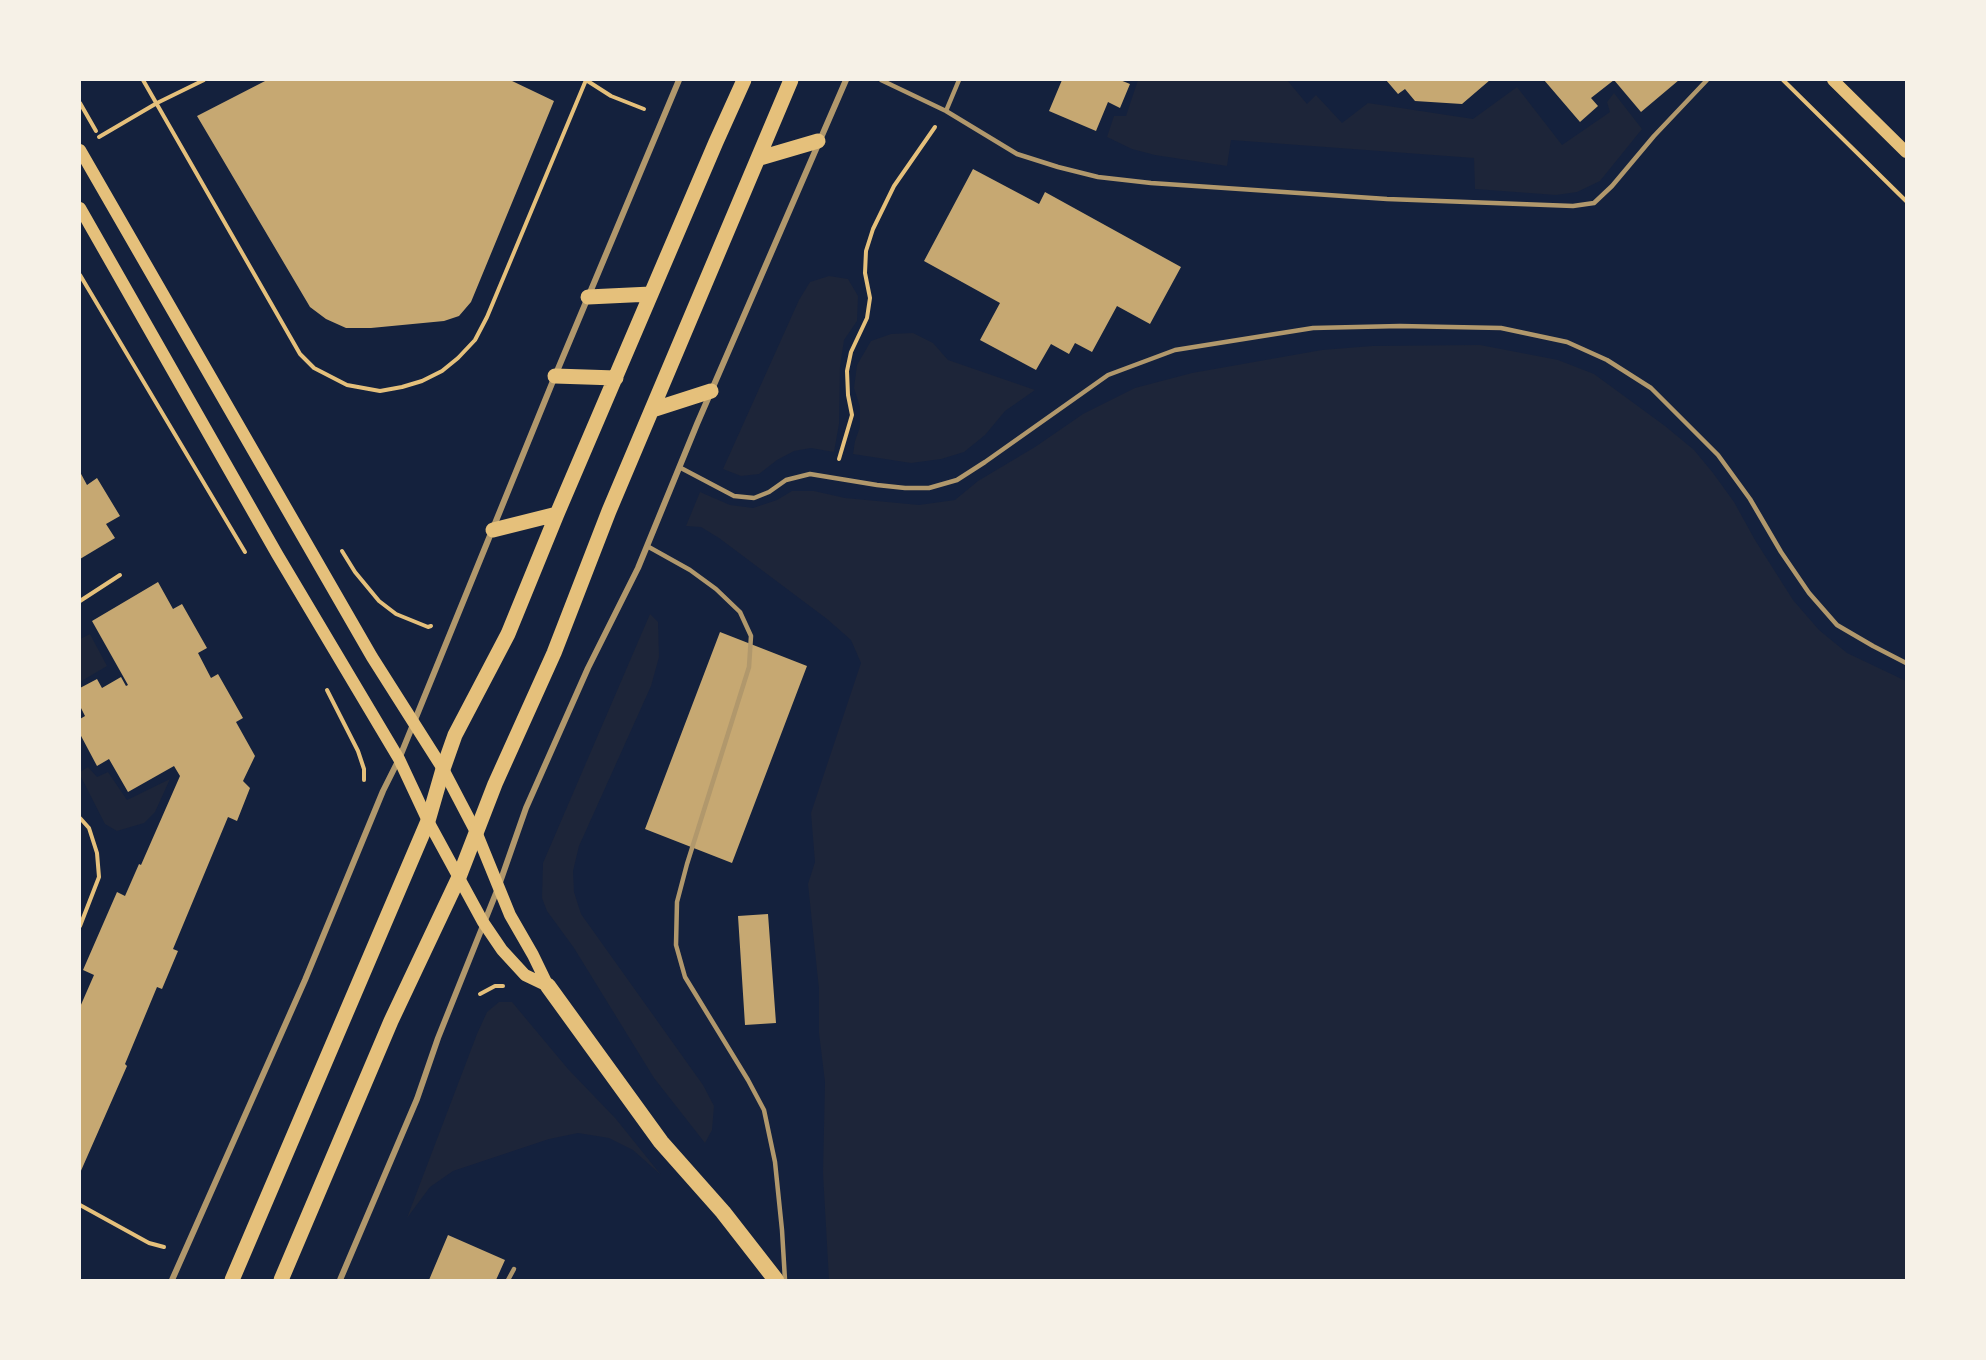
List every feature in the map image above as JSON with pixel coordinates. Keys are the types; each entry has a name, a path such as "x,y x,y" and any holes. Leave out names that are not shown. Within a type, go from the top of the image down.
{"highway":[{"path":"548,986 661,1142 723,1212 776,1281"}],"main road":[{"path":"232,1281 428,821 442,769 456,735 508,634 557,514 744,80"},
{"path":"281,1281 392,1021 459,877 495,784 554,653 609,511 791,80"},
{"path":"1833,80 1906,152"},
{"path":"760,158 818,141"},
{"path":"80,150 372,657 442,769 477,834 510,915 548,986"},
{"path":"80,208 276,554 399,759 428,821 483,922 502,950 525,975 548,986"},
{"path":"588,297 651,294"},
{"path":"555,376 616,378"},
{"path":"652,410 711,391"},
{"path":"493,531 557,514"}],"street":[{"path":"172,1281 305,980 383,791 399,759 679,80"},
{"path":"340,1281 417,1099 438,1038 498,888 531,797 588,668 647,546 711,391 846,80"}],"lane":[{"path":"881,80 946,111 1017,154 1098,177 1161,184 1386,199 1573,206 1594,203 1707,80"},
{"path":"946,111 959,80"},
{"path":"679,467 734,496 754,498 769,492 786,480 810,474 905,488 929,488 957,480 1108,375 1175,350 1313,328 1400,326 1501,328 1567,342 1607,360 1651,388 1718,455 1750,499 1781,552 1809,593 1837,624 1906,663"},
{"path":"647,546 690,570 716,590 740,612 751,636 749,666 677,902 676,945 685,977 764,1110 775,1162 782,1230 784,1281"},
{"path":"508,1281 514,1269"}],"path":[{"path":"143,80 300,354 314,368 346,385 380,391 412,384 442,371 475,340 487,317 586,80 611,96 650,112"},
{"path":"99,137 204,80"},
{"path":"1783,80 1906,201"},
{"path":"80,103 105,147"},
{"path":"834,477 852,415 847,371 851,352 867,318 870,298 865,273 866,251 873,229 894,186 946,111"},
{"path":"80,275 245,553"},
{"path":"336,542 355,572 379,601 396,614 428,627 435,625"},
{"path":"80,601 120,575"},
{"path":"325,687 358,751 364,769 363,790"},
{"path":"80,818 89,828 97,854 99,877 80,926"},
{"path":"477,1001 480,994 495,986 509,986"},
{"path":"80,1205 149,1243 168,1248"}],"shaded area":[{"path":"1138,80 1287,80 1307,104 1316,95 1342,123 1368,103 1473,119 1517,87 1562,145 1610,112 1607,102 1614,93 1642,129 1600,181 1577,192 1556,195 1475,189 1474,158 1231,140 1227,166 1155,155 1132,149 1107,137 1114,116 1126,116"},
{"path":"829,276 848,279 858,296 857,321 844,340 840,367 839,424 834,452 811,448 794,451 777,460 759,474 741,476 723,469 799,300 810,282"},
{"path":"913,333 933,343 948,360 1035,390 1005,411 985,435 964,452 941,459 911,463 853,454 860,427 860,407 854,388 857,365 871,341 891,334"},
{"path":"1480,345 1558,360 1594,374 1665,426 1694,450 1713,473 1734,502 1793,600 1819,630 1847,653 1906,681 1906,1280 829,1280 823,1173 825,1082 819,1033 819,989 808,884 815,862 811,813 861,663 851,640 827,619 719,538 701,527 686,526 700,492 730,505 753,508 777,500 792,491 814,491 845,498 919,505 955,500 978,481 1035,447 1083,414 1135,388 1192,373 1322,350 1372,346"},
{"path":"650,614 658,622 659,657 651,686 579,846 573,871 574,892 581,914 703,1085 714,1106 712,1130 705,1143 654,1078 574,948 547,911 542,898 543,863"},
{"path":"90,634 107,666 80,682 80,639"},
{"path":"88,767 97,777 108,772 127,800 170,779 155,812 144,823 117,831 105,824 80,775 80,772"},
{"path":"499,1002 512,1002 568,1069 616,1119 661,1175 633,1150 609,1138 578,1133 549,1139 453,1171 430,1187 407,1218 477,1034 487,1012"}],"building":[{"path":"267,80 510,80 554,101 471,302 459,316 444,321 346,328 326,319 310,307 197,116"},
{"path":"1062,80 1120,80 1130,84 1120,108 1108,102 1096,131 1049,111"},
{"path":"1386,80 1490,80 1462,104 1415,101 1405,89 1398,94"},
{"path":"1544,80 1614,80 1591,98 1598,106 1580,122"},
{"path":"1614,80 1679,80 1641,112"},
{"path":"973,169 1039,204 1045,192 1181,267 1150,324 1117,306 1092,352 1075,343 1069,354 1051,344 1036,370 980,340 1000,303 924,261"},
{"path":"80,472 87,485 97,478 120,516 106,524 115,538 80,559"},
{"path":"158,582 173,609 182,604 207,648 198,653 211,678 218,674 243,718 236,722 255,756 243,781 250,788 237,821 228,817 173,949 178,951 162,989 157,987 125,1064 127,1066 80,1173 80,1007 94,975 83,970 117,892 125,896 139,864 141,865 180,776 174,766 128,792 109,759 97,766 80,734 80,719 85,716 80,706 80,688 97,679 102,688 121,677 126,686 128,685 92,621"},
{"path":"720,632 807,666 732,863 645,829"},
{"path":"768,914 776,1023 745,1025 738,916"},
{"path":"448,1235 505,1260 496,1280 429,1280"}]}
